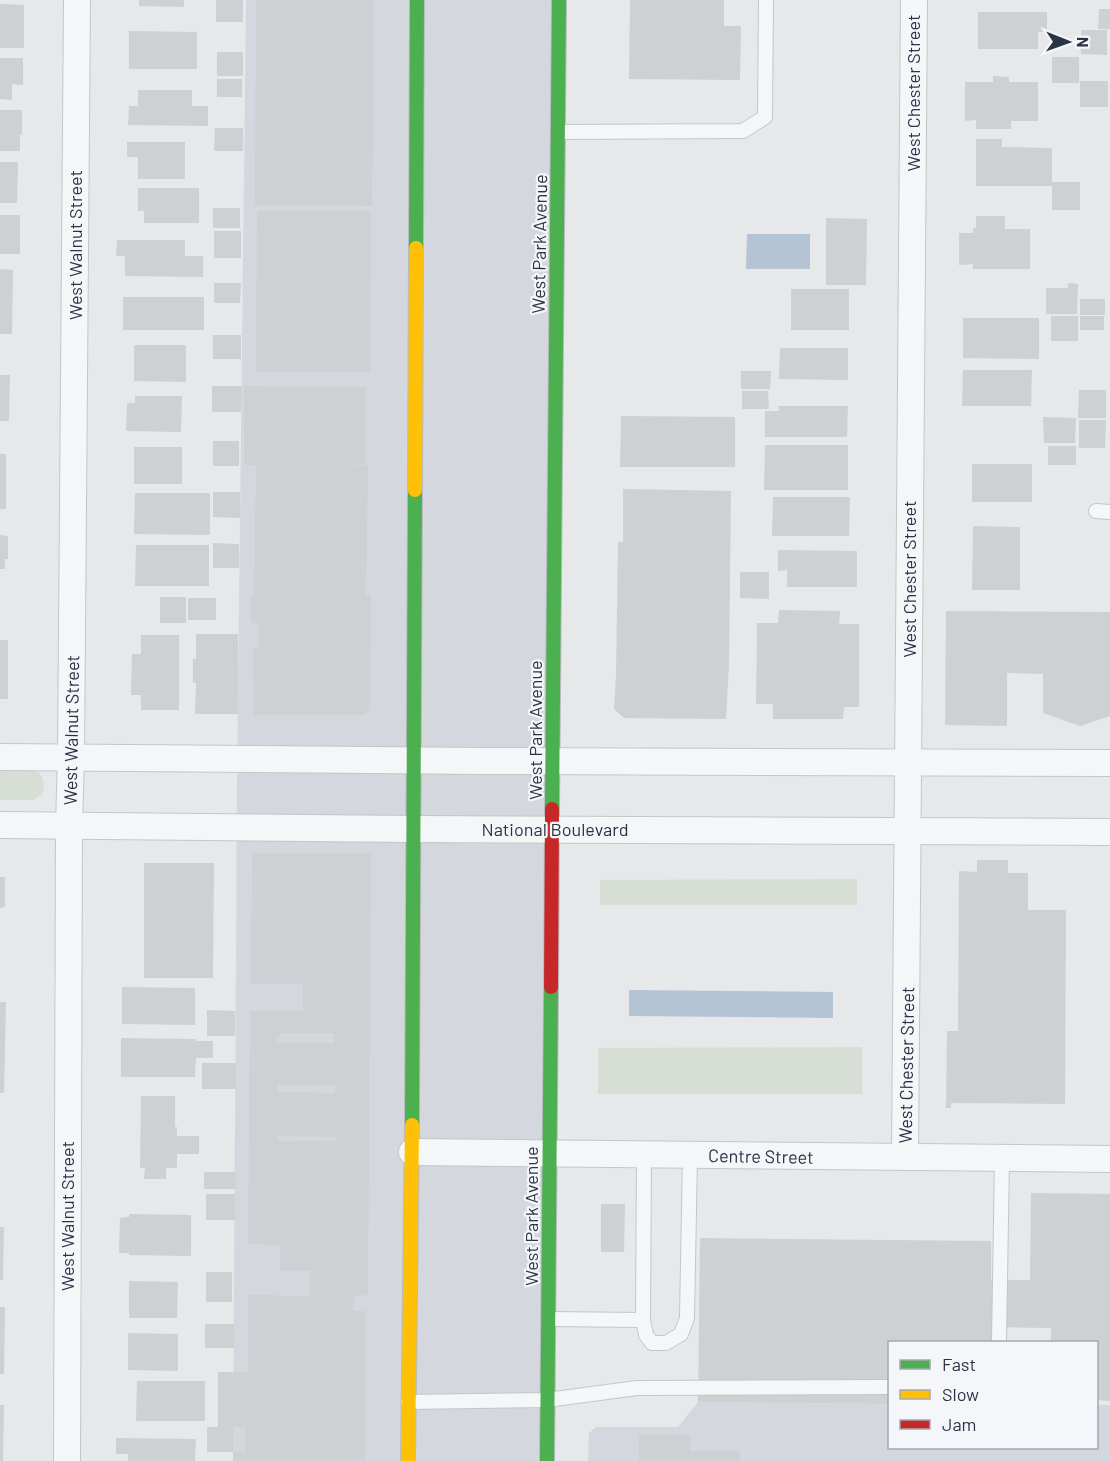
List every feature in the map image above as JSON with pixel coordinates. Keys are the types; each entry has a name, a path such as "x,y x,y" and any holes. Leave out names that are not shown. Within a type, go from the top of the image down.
{"highway":[{"path":"408,1461 412,1152 417,0"},
{"name":"West Park Avenue","path":"547,1461 559,0"}],"street":[{"name":"West Walnut Street","path":"67,1461 69,825 77,0"},
{"name":"West Chester Street","path":"905,1157 914,0"},
{"path":"0,757 1110,763"},
{"name":"National Boulevard","path":"0,825 1110,832"},
{"name":"Centre Street","path":"412,1152 1110,1159"}],"lane":[{"path":"558,132 743,131 765,117 766,0"},
{"path":"644,1155 643,1320 645,1335 651,1343 666,1343 681,1334 687,1318 690,1155"},
{"path":"999,1341 1002,1159"},
{"path":"548,1319 643,1320"},
{"path":"408,1402 548,1401 637,1388 888,1387"}],"shaded area":[{"path":"246,0 566,0 547,1461 233,1461 237,786"},
{"path":"0,769 25,769 38,773 44,785 42,795 33,800 0,800"},
{"path":"857,879 857,905 600,905 600,880"},
{"path":"862,1047 862,1094 598,1094 598,1048"},
{"path":"698,1402 888,1404 888,1449 1098,1449 1098,1405 1110,1405 1110,1461 588,1461 589,1433 596,1427 678,1427"}],"water":[{"path":"747,234 810,234 810,269 746,269"},
{"path":"629,990 833,992 833,1018 629,1016"}],"building":[{"path":"139,0 184,0 184,7 139,6"},
{"path":"216,0 243,0 243,22 216,22"},
{"path":"256,0 374,0 372,206 255,205"},
{"path":"630,0 724,0 724,26 741,26 740,80 629,79"},
{"path":"0,4 24,5 24,48 0,48"},
{"path":"1099,9 1110,9 1110,29 1098,29"},
{"path":"978,12 1047,12 1047,32 1038,32 1038,49 978,49"},
{"path":"1081,30 1107,30 1107,55 1081,54"},
{"path":"129,31 197,32 197,69 129,69"},
{"path":"217,52 243,52 243,76 217,76"},
{"path":"1052,57 1079,57 1079,83 1052,83"},
{"path":"0,58 23,58 23,85 12,84 12,100 0,99"},
{"path":"993,76 1009,77 1009,82 1038,82 1038,121 1011,121 1011,129 976,129 976,120 965,121 965,82 993,82"},
{"path":"217,79 242,79 242,97 217,97"},
{"path":"1080,81 1108,81 1108,107 1080,107"},
{"path":"138,90 192,90 192,106 208,106 208,126 128,125 129,106 138,106"},
{"path":"0,110 22,110 20,151 0,151"},
{"path":"215,128 243,128 243,151 214,151"},
{"path":"976,139 1002,139 1002,147 1052,148 1052,182 1080,182 1080,210 1052,210 1052,186 976,186"},
{"path":"127,142 185,142 185,179 138,179 138,157 127,157"},
{"path":"0,162 18,162 17,203 0,203"},
{"path":"138,188 199,188 199,223 144,223 144,211 138,211"},
{"path":"213,208 240,208 240,228 213,228"},
{"path":"257,211 371,211 370,372 256,372"},
{"path":"0,215 20,215 20,254 0,254"},
{"path":"976,216 1005,216 1005,229 1030,229 1030,269 973,269 973,264 959,265 959,233 973,233 973,228 976,228"},
{"path":"826,218 867,219 866,285 826,285"},
{"path":"214,231 241,231 241,258 214,258"},
{"path":"117,240 185,240 185,256 203,256 203,277 125,276 125,256 116,256"},
{"path":"0,269 13,270 12,334 0,334"},
{"path":"214,283 241,283 240,303 214,303"},
{"path":"1068,283 1078,284 1077,314 1046,314 1046,288 1068,288"},
{"path":"791,289 849,289 849,330 791,330"},
{"path":"123,297 204,297 204,330 123,330"},
{"path":"1080,299 1105,299 1105,315 1080,315"},
{"path":"1051,316 1078,316 1078,341 1051,341"},
{"path":"1080,316 1104,316 1104,330 1080,330"},
{"path":"963,318 1039,318 1039,359 963,358"},
{"path":"213,335 241,335 241,359 213,359"},
{"path":"134,345 186,345 186,382 134,381"},
{"path":"780,348 848,348 848,380 779,379"},
{"path":"963,370 1032,370 1031,406 962,406"},
{"path":"741,371 771,371 770,389 741,389"},
{"path":"0,375 10,375 9,421 0,421"},
{"path":"212,386 242,386 241,412 212,412"},
{"path":"244,386 366,387 365,465 317,465 368,466 366,595 371,594 370,706 368,712 363,715 254,715 253,648 258,648 258,623 251,623 251,594 254,594 256,465 244,464"},
{"path":"1079,390 1106,390 1106,418 1078,418"},
{"path":"742,391 768,391 769,409 742,409"},
{"path":"135,396 182,396 181,432 126,431 127,403 135,403"},
{"path":"778,406 848,406 847,437 765,437 765,411 779,411"},
{"path":"621,416 735,417 735,467 620,467"},
{"path":"1043,417 1076,418 1075,443 1044,443"},
{"path":"1079,420 1106,420 1105,448 1079,448"},
{"path":"213,441 239,441 239,466 213,466"},
{"path":"765,445 848,445 848,490 764,490"},
{"path":"1048,446 1076,446 1076,465 1048,465"},
{"path":"134,447 182,447 182,484 134,484"},
{"path":"0,454 6,454 6,509 0,509"},
{"path":"972,464 1032,464 1032,502 972,502"},
{"path":"623,489 731,491 729,665 726,719 624,718 614,709 618,542 623,542"},
{"path":"213,492 240,492 240,518 213,517"},
{"path":"135,493 210,493 210,535 134,534"},
{"path":"773,497 850,497 849,536 772,536"},
{"path":"973,526 1020,527 1020,590 972,590"},
{"path":"0,535 8,536 8,559 5,559 5,569 0,569"},
{"path":"213,543 239,544 239,568 213,568"},
{"path":"136,545 209,545 209,586 135,586"},
{"path":"778,550 857,551 857,587 787,587 787,570 778,571"},
{"path":"740,572 769,572 769,599 740,598"},
{"path":"160,597 186,597 186,623 160,623"},
{"path":"188,598 216,598 216,620 188,620"},
{"path":"779,610 840,611 839,624 859,624 859,707 844,707 843,719 773,719 773,704 756,704 757,623 778,623"},
{"path":"946,611 1110,612 1110,716 1080,726 1043,713 1043,674 1007,673 1007,726 945,725"},
{"path":"196,634 238,634 238,714 195,714 196,683 193,683 193,659 196,659"},
{"path":"141,635 179,635 179,710 141,710 141,695 131,695 132,654 141,654"},
{"path":"0,640 8,640 8,699 0,699"},
{"path":"252,853 371,853 368,1295 354,1296 353,1311 365,1311 365,1461 233,1461 233,1452 207,1452 207,1427 218,1427 218,1372 248,1372 248,1295 310,1296 310,1271 280,1271 280,1245 248,1244 250,1011 303,1011 303,984 251,984","holes":["280,1033 334,1033 334,1043 277,1042 277,1036 280,1037","278,1085 335,1085 335,1093 278,1092","278,1136 336,1137 335,1141 278,1141","234,1427 245,1427 245,1452 233,1452"]},
{"path":"977,860 1008,860 1008,873 1028,873 1028,910 1066,910 1065,1104 951,1103 951,1108 946,1108 947,1031 958,1031 959,871 977,872"},
{"path":"144,863 214,863 213,978 144,978"},
{"path":"0,877 5,877 5,907 0,908"},
{"path":"122,987 195,988 195,1025 122,1024"},
{"path":"0,1002 6,1002 4,1093 0,1093"},
{"path":"207,1010 235,1011 235,1036 207,1036"},
{"path":"121,1038 213,1041 213,1058 196,1058 195,1077 121,1077"},
{"path":"202,1063 236,1063 236,1089 202,1089"},
{"path":"141,1096 175,1096 177,1136 199,1136 199,1154 177,1154 177,1168 166,1168 166,1179 144,1179 145,1168 140,1168"},
{"path":"204,1172 236,1172 235,1189 204,1189"},
{"path":"1031,1193 1110,1194 1110,1401 1098,1400 1098,1341 1051,1341 1051,1328 995,1327 994,1341 888,1341 888,1404 698,1402 700,1238 991,1241 991,1280 1030,1280"},
{"path":"206,1194 235,1194 235,1220 206,1220"},
{"path":"601,1204 625,1204 624,1252 601,1252"},
{"path":"129,1214 191,1215 191,1256 119,1253 120,1218 129,1217"},
{"path":"0,1227 4,1227 3,1280 0,1280"},
{"path":"206,1272 232,1272 232,1302 206,1302"},
{"path":"129,1281 178,1282 177,1318 129,1318"},
{"path":"0,1307 5,1307 4,1374 0,1374"},
{"path":"205,1324 234,1324 234,1348 205,1348"},
{"path":"128,1333 178,1334 178,1371 128,1370"},
{"path":"137,1381 205,1381 205,1421 136,1421"},
{"path":"0,1405 4,1405 3,1461 0,1461"},
{"path":"639,1435 690,1435 690,1451 740,1451 740,1461 639,1461"},
{"path":"116,1438 196,1439 195,1461 128,1461 128,1454 116,1454"}],"traffic: fast":[{"path":"416,248 417,0"},
{"path":"552,809 559,0"},
{"path":"412,1125 415,490"},
{"path":"547,1461 551,987"}],"traffic: slow":[{"path":"415,490 416,248"},
{"path":"408,1461 412,1125"}],"traffic: jam":[{"path":"551,987 552,809"}]}
